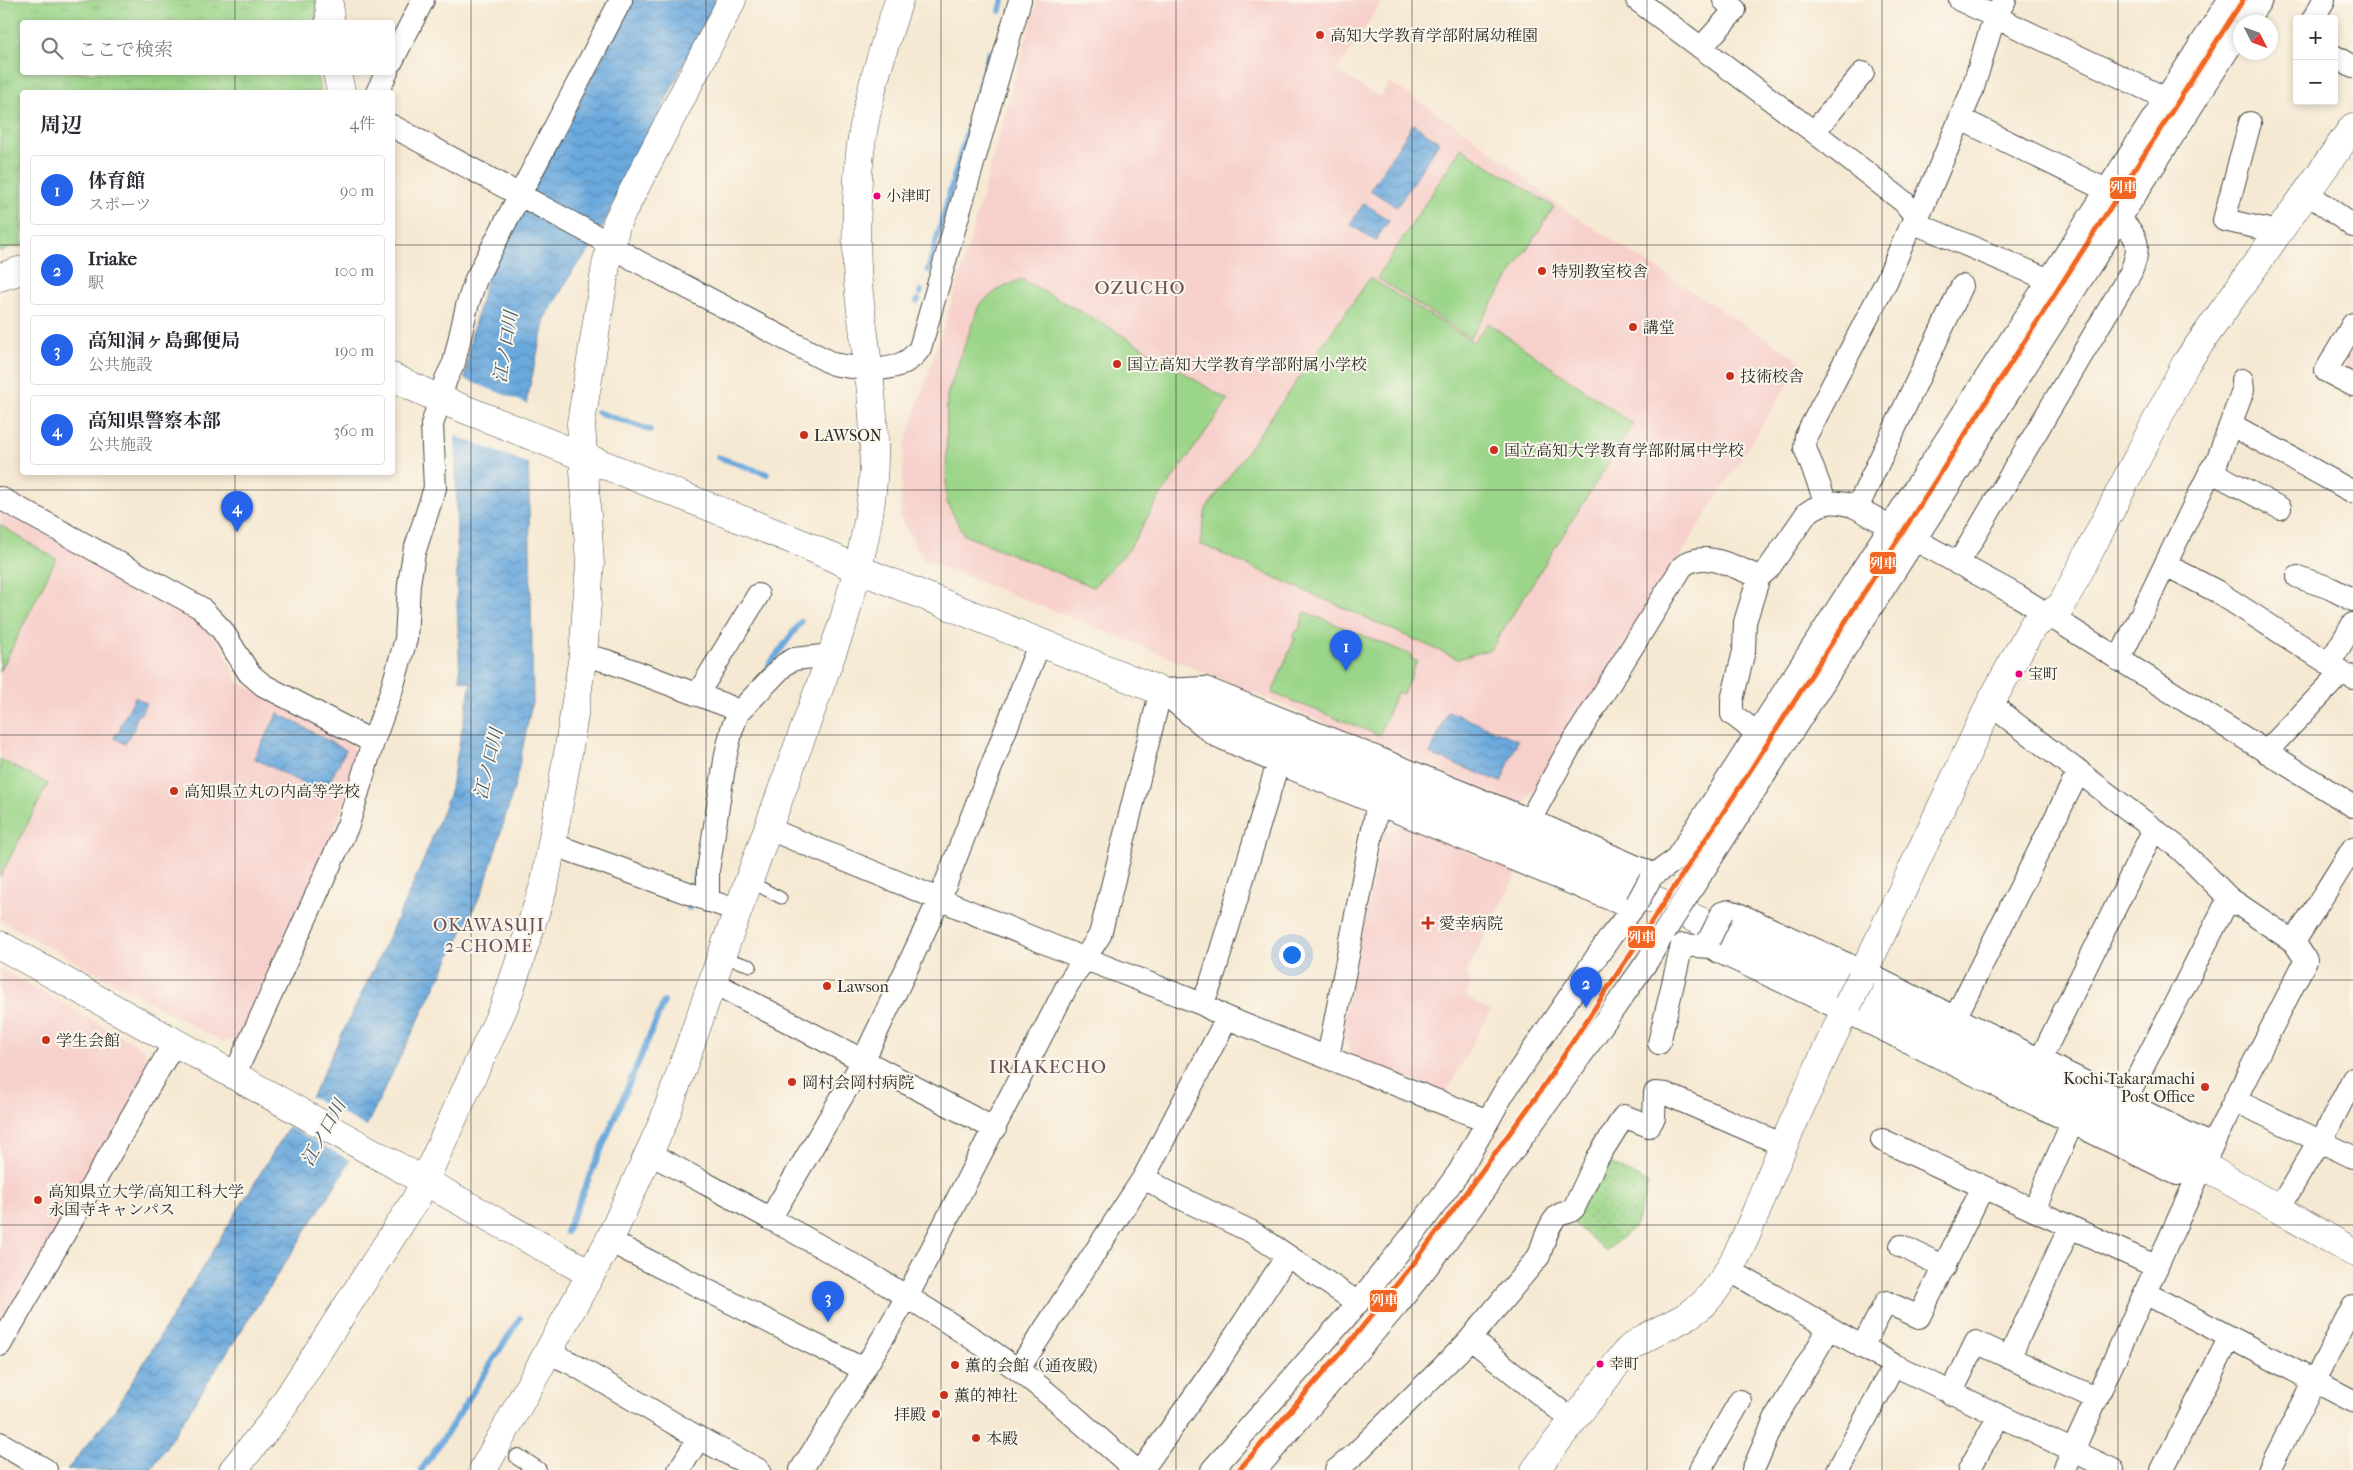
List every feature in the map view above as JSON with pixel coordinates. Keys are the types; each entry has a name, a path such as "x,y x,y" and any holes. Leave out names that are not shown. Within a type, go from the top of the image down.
{"street":[{"path":"329,0 330,20"},
{"path":"395,55 423,0"},
{"path":"234,1076 348,825 373,742 391,692 406,639 409,584 414,553 435,488 432,426 446,401 467,306 476,279 522,196 621,0"},
{"path":"233,1470 278,1414 400,1226 424,1182 504,1007 544,882 583,655 590,564 581,423 603,279 604,241 616,222 732,0"},
{"path":"483,1470 609,1241 664,1120 721,956 832,655 858,569 871,503 874,456 869,370 858,275 858,180 863,131 899,0"},
{"path":"395,128 833,364 869,370 899,365 914,357 920,348 1020,0"},
{"path":"1637,0 1814,132 1904,202 1924,227 2047,279"},
{"path":"1701,48 1735,10 1724,0"},
{"path":"1960,0 2000,9 2167,99"},
{"path":"1212,1470 1358,1303 1453,1180 1514,1078 1634,906 1651,877 1665,869 1676,858 2047,279 2167,99 2229,0"},
{"path":"2315,15 2324,0"},
{"path":"1826,503 1805,448 1806,436 1887,280 1908,232 1917,220 1972,91 2000,9"},
{"path":"1256,1470 1398,1304 1445,1244 1562,1083 1648,960 2233,42"},
{"path":"2338,58 2353,67"},
{"path":"1814,132 1863,73"},
{"path":"338,75 341,90"},
{"path":"378,90 386,75"},
{"path":"1960,119 2106,190"},
{"path":"2250,123 2224,220 2278,232"},
{"path":"1535,1470 1626,1352 1637,1342 1693,1312 1714,1290 1729,1270 1783,1145 1990,702 2032,627 2062,605 2186,362 2353,126"},
{"path":"2306,192 2353,226"},
{"path":"1958,564 2131,272 2138,244 2133,232 2120,219"},
{"path":"0,277 20,271"},
{"path":"1857,508 1962,286"},
{"path":"2353,324 2326,371 2353,385"},
{"path":"395,378 446,401 803,544 858,569 1292,744 1627,887 1872,1001 2204,1165 2353,1252"},
{"path":"2119,660 2210,471 2216,464 2232,425 2243,390 2242,380"},
{"path":"2232,425 2353,492"},
{"path":"2210,471 2280,508"},
{"path":"0,498 201,608 222,630 249,673 263,686 373,742"},
{"path":"1757,733 1732,714 1732,700 1744,651 1745,622 1759,578 1769,568 1807,513 1826,503 1838,501 1857,508 2049,616 2353,806"},
{"path":"1530,820 1567,752 1682,567 1688,562 1703,558 1759,578"},
{"path":"2166,565 2216,591 2341,671"},
{"path":"2298,578 2330,588 2353,600"},
{"path":"697,695 758,595"},
{"path":"2266,752 2341,671 2353,624"},
{"path":"770,1219 863,1061 940,898 1040,642"},
{"path":"583,655 607,661 733,710"},
{"path":"699,897 708,871 733,710 785,664 794,660 832,655"},
{"path":"1161,690 1204,688 1530,820 1651,877"},
{"path":"1161,690 1215,735 1278,763 1634,906"},
{"path":"801,1470 854,1388 863,1369 907,1297 1068,984 1100,935 1161,690"},
{"path":"1990,702 2004,715 2180,849 2229,898 2294,942 2306,960 2234,1100 2069,1460"},
{"path":"1202,1004 1211,983 1278,763"},
{"path":"1955,1018 2079,771"},
{"path":"1328,1057 1378,803"},
{"path":"769,829 877,880 940,898 1086,959 1202,1004 1227,1018 1488,1121"},
{"path":"2040,1060 2154,829"},
{"path":"552,844 738,911"},
{"path":"2294,942 2353,848"},
{"path":"2125,1102 2229,898"},
{"path":"1710,944 1722,913 1729,911 1736,913 1955,1018 2201,1140 2204,1165"},
{"path":"1659,1043 1682,945 1710,944 1847,1007 2072,1123 2177,1174 2204,1165"},
{"path":"0,946 591,1274"},
{"path":"712,982 995,1129"},
{"path":"1018,1370 1144,1177 1227,1018"},
{"path":"0,1345 174,1043"},
{"path":"2279,1209 2320,1141 2353,1078"},
{"path":"1336,1470 1391,1419 1471,1339 1539,1256 1544,1240 1557,1216 1571,1212 1574,1208 1597,1159 1624,1116 1648,1126 1654,1118 1655,1093 1666,1094 1783,1145"},
{"path":"2234,1100 2353,1157"},
{"path":"2034,1210 2072,1123"},
{"path":"1882,1140 2157,1267"},
{"path":"649,1153 907,1297 1018,1370 1136,1470"},
{"path":"1144,1177 1166,1191 1252,1232 1358,1303"},
{"path":"1862,1348 1886,1302 1919,1317 1983,1187"},
{"path":"2009,1358 2070,1227"},
{"path":"609,1241 863,1369"},
{"path":"1901,1246 1945,1267"},
{"path":"1142,1470 1217,1364 1288,1256"},
{"path":"1729,1270 1862,1348 1951,1394 1999,1416 2069,1460 2113,1470"},
{"path":"2145,1293 2353,1401"},
{"path":"2269,1470 2353,1306"},
{"path":"1753,1470 1775,1419 1829,1329"},
{"path":"2162,1470 2230,1338"},
{"path":"1471,1339 1574,1421"},
{"path":"1951,1394 1976,1342 2097,1399"},
{"path":"549,1353 759,1470"},
{"path":"1838,1470 1894,1365"},
{"path":"1700,1470 1740,1401"},
{"path":"1969,1470 1999,1416"},
{"path":"679,1470 699,1438"},
{"path":"0,1443 39,1468"},
{"path":"518,1457 538,1470"}],"lane":[{"path":"749,881 781,898"},
{"path":"721,956 752,966"}],"shaded area":[{"path":"1037,0 1383,0 1337,71 1380,98 1389,82 1468,133 1558,205 1802,362 1523,806 1108,632 924,560 900,517 904,448 959,279"},
{"path":"2353,350 2353,375 2347,371 2344,365"},
{"name":"高知県立丸の内高等学校","path":"0,509 189,611 214,634 238,682 348,740 359,758 337,823 242,1039 223,1042 0,920"},
{"name":"愛幸病院","path":"1404,825 1517,873 1466,973 1471,985 1465,996 1490,1011 1446,1094 1359,1060 1354,1055 1341,1032 1383,834"},
{"name":"高知県立大学/高知工科大学 永国寺キャンパス","path":"0,969 144,1049 150,1072 0,1329"}],"green space":[{"path":"0,0 316,0 316,20 20,20 20,75 317,75 320,90 20,90 20,246 0,252"},
{"path":"1461,148 1554,207 1470,338 1377,278"},
{"path":"1370,278 1473,342 1488,323 1633,424 1491,649 1458,659 1200,544 1206,509"},
{"path":"1021,279 1109,327 1228,400 1157,501 1128,551 1093,587 964,535 946,501 947,395 979,305 996,291"},
{"path":"0,525 56,559 0,672"},
{"path":"1305,612 1412,655 1411,659 1417,661 1403,694 1397,692 1379,735 1272,693 1295,638 1292,637 1295,631 1298,631"},
{"path":"0,759 48,784 0,877"},
{"path":"1601,1158 1648,1183 1636,1225 1606,1251 1573,1223 1581,1197"}],"water":[{"name":"江ノ口川","path":"633,0 716,0 591,249 574,269 545,319 527,399 533,698 515,785 484,888 342,1175 151,1470 67,1470 114,1411 287,1130 313,1094 422,864 450,792 471,683 460,680 457,600 456,437 471,338 488,274"},
{"path":"1413,124 1439,142 1397,207 1370,190"},
{"path":"1364,203 1389,220 1375,241 1350,224"},
{"path":"135,697 146,703 140,715 137,714 134,728 125,744 114,738 116,733 118,734 120,726"},
{"path":"1448,711 1518,740 1501,782 1430,754"},
{"path":"278,713 346,750 323,794 254,758"}],"pier":[{"path":"462,378 530,405 532,465 453,435"},
{"path":"309,1096 369,1128 351,1161 287,1126"}],"waterway":[{"path":"1000,11 1003,0"},
{"path":"928,270 989,53"},
{"path":"597,412 650,430"},
{"path":"718,457 767,474"},
{"path":"769,665 801,622"},
{"path":"689,908 698,863"},
{"path":"566,1232 664,1002"},
{"path":"421,1470 445,1436 520,1318"}],"transit line":[{"name":"列車","path":"1239,1470 1354,1337 1414,1263 1537,1096 1732,799 2243,0"}],"place":[{"name":"高知大学教育学部附属幼稚園","path":"1320,35"},
{"name":"小津町","path":"877,196"},
{"name":"特別教室校舎","path":"1542,271"},
{"name":"講堂","path":"1633,327"},
{"name":"国立高知大学教育学部附属小学校","path":"1117,364"},
{"name":"技術校舎","path":"1730,376"},
{"name":"LAWSON","path":"804,435"},
{"name":"国立高知大学教育学部附属中学校","path":"1494,450"},
{"name":"高知県警察本部","path":"237,532"},
{"name":"体育館","path":"1346,671"},
{"name":"宝町","path":"2019,674"},
{"name":"高知県立丸の内高等学校","path":"174,791"},
{"name":"愛幸病院","path":"1428,923"},
{"name":"Lawson","path":"827,986"},
{"name":"Iriake","path":"1586,1008"},
{"name":"学生会館","path":"46,1040"},
{"name":"岡村会岡村病院","path":"792,1082"},
{"name":"Kochi Takaramachi Post Office","path":"2205,1087"},
{"name":"高知県立大学/高知工科大学 永国寺キャンパス","path":"38,1200"},
{"name":"高知洞ヶ島郵便局","path":"828,1322"},
{"name":"幸町","path":"1600,1364"},
{"name":"薫的会館（通夜殿)","path":"955,1365"},
{"name":"薫的神社","path":"944,1395"},
{"name":"拝殿","path":"936,1414"},
{"name":"本殿","path":"976,1438"}],"district":[{"name":"OZUCHO","path":"1140,288"},
{"name":"OKAWASUJI 2-CHOME","path":"489,935"},
{"name":"IRIAKECHO","path":"1048,1067"}]}
